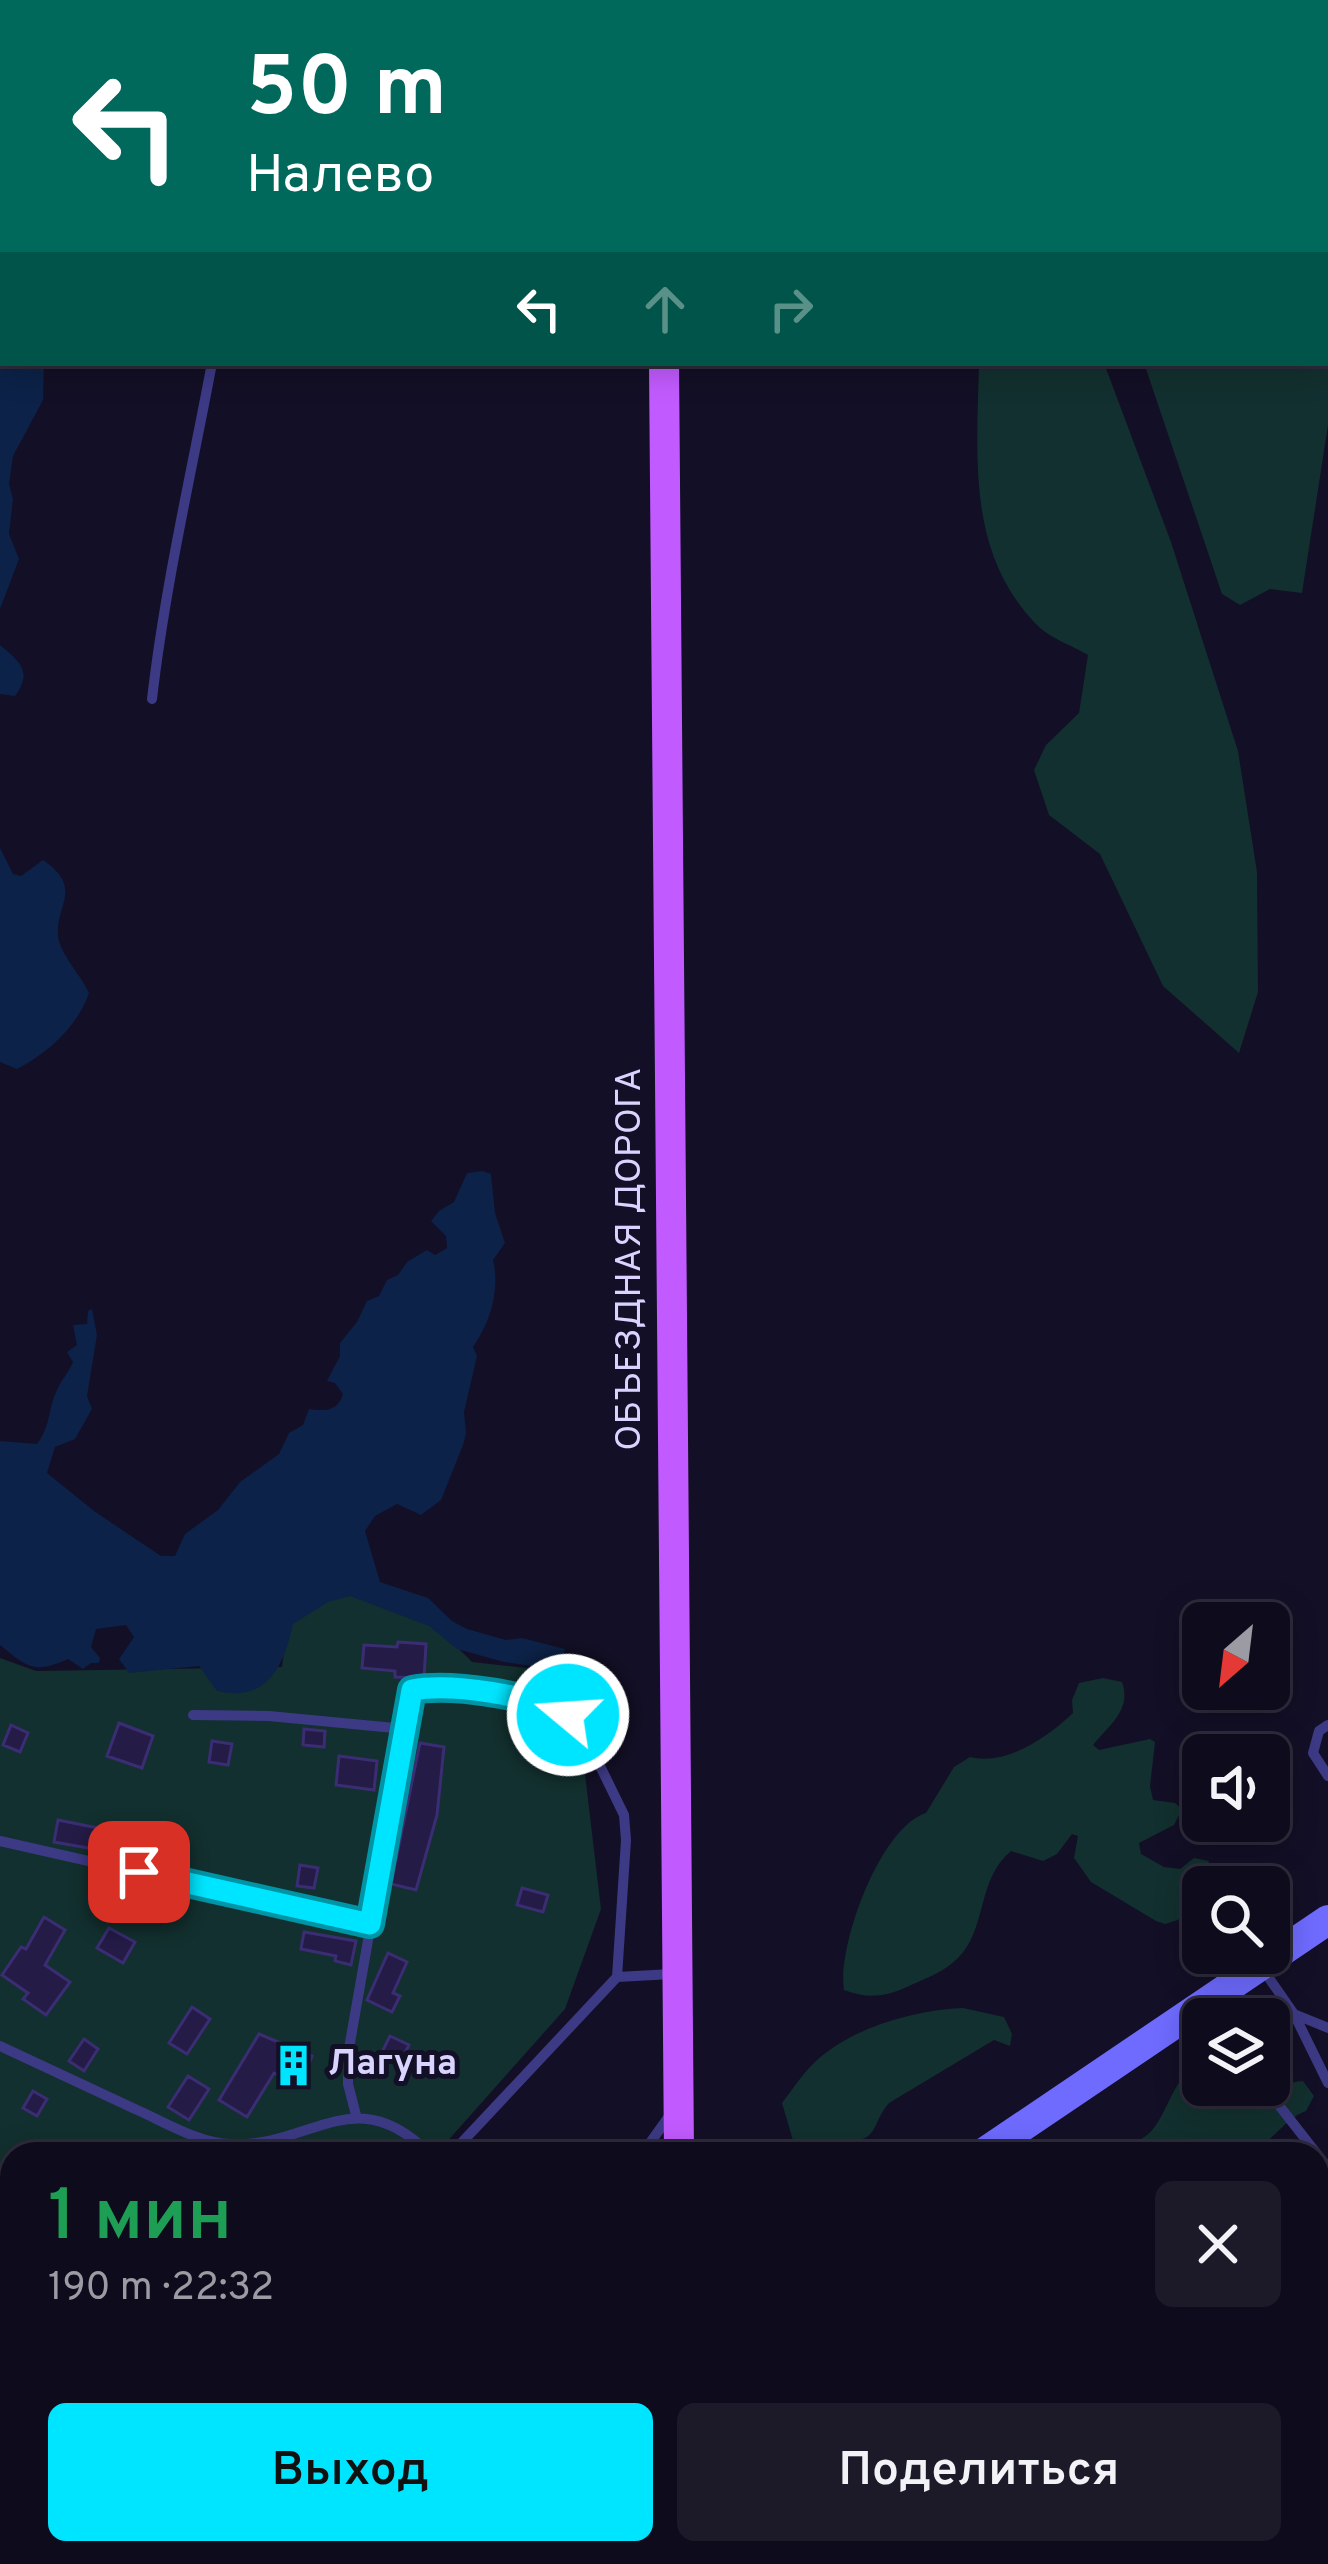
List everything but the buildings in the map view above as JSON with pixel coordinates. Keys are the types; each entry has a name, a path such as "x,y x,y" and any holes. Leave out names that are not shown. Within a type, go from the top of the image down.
{"main road":[{"name":"ОБЪЕЗДНАЯ ДОРОГА","path":"664,366 676,2107"},
{"path":"1290,1946 1328,1920"},
{"path":"1223,1998 1251,1974"},
{"path":"1001,2142 1182,2028"},
{"path":"676,2107 676,2142"},
{"path":"676,2107 686,2142"}],"lane":[{"path":"152,699 161,616 177,556 211,366"},
{"path":"356,2115 348,2084 348,2054 412,1690 438,1685 548,1704 582,1729 624,1814 617,1977 461,2142"},
{"path":"193,1715 269,1716 405,1729"},
{"path":"1328,1725 1319,1731 1313,1753 1328,1777"},
{"path":"0,1840 370,1924"},
{"path":"617,1977 675,1974"},
{"path":"1267,1974 1294,2014 1328,2083"},
{"path":"1294,2014 1328,2028"},
{"path":"0,2046 192,2135 217,2142"},
{"path":"1280,2106 1308,2142"},
{"path":"651,2142 676,2107"},
{"path":"268,2142 356,2115 393,2126 414,2142"}],"green space":[{"path":"979,366 1105,366 1171,542 1238,751 1257,872 1258,992 1239,1053 1163,986 1100,854 1049,815 1034,770 1046,745 1079,713 1088,655 1039,627 1015,599 999,569 981,503"},
{"path":"1145,366 1328,366 1328,425 1302,593 1270,589 1240,605 1222,594"},
{"path":"351,1579 412,1602 472,1662 573,1673 601,1909 565,2009 447,2142 0,2142 0,1658 36,1671 282,1667 289,1611"},
{"path":"1103,1678 1122,1682 1124,1701 1093,1745 1099,1750 1150,1739 1155,1742 1153,1800 1175,1803 1182,1809 1174,1825 1139,1843 1141,1854 1164,1867 1182,1867 1178,1920 1156,1921 1091,1882 1074,1858 1078,1836 1072,1834 1057,1854 1043,1861 1011,1851 992,1876 967,1947 946,1968 883,1995 844,1990 847,1946 855,1918 893,1840 926,1813 954,1767 970,1757 1012,1753 1039,1740 1073,1713 1079,1683"},
{"path":"1194,1858 1209,1861 1208,1866 1184,1866"},
{"path":"963,2008 1004,2017 1012,2034 1010,2046 994,2040 889,2103 864,2138 793,2142 782,2103 812,2065 863,2031 924,2013"},
{"path":"1182,2080 1182,2106 1290,2106 1290,2084 1303,2081 1314,2096 1306,2111 1266,2142 1136,2142 1151,2132"}],"water":[{"path":"0,366 44,366 43,400 13,456 9,534 19,559 0,609"},
{"path":"0,645 22,668 23,680 15,696 0,694"},
{"path":"0,848 13,874 21,876 43,860 63,881 59,941 89,993 60,1037 17,1069 0,1062"},
{"path":"467,1173 491,1174 495,1213 505,1243 493,1260 492,1305 473,1347 477,1356 464,1412 463,1445 441,1500 421,1515 397,1504 375,1516 365,1531 380,1582 428,1598 467,1629 565,1649 561,1665 550,1669 504,1662 457,1649 429,1626 350,1596 328,1602 293,1624 271,1677 261,1686 235,1693 217,1691 199,1666 129,1673 119,1659 134,1637 126,1625 96,1629 91,1647 99,1663 83,1669 68,1659 32,1666 0,1645 0,1441 37,1444 42,1437 55,1395 73,1362 67,1352 77,1345 73,1325 87,1324 92,1309 97,1335 87,1396 92,1409 75,1439 55,1447 47,1473 161,1556 175,1556 185,1534 218,1510 240,1482 279,1454 289,1433 303,1425 309,1409 326,1410 338,1404 343,1394 327,1381 340,1356 340,1343 367,1301 379,1296 387,1280 398,1275 407,1262 427,1250 435,1255 447,1248 446,1236 431,1221 454,1202"}],"place":[{"name":"Лагуна","path":"294,2065"}],"route":[{"path":"139,1872 370,1924 412,1690 438,1685 524,1697 568,1715"}]}
